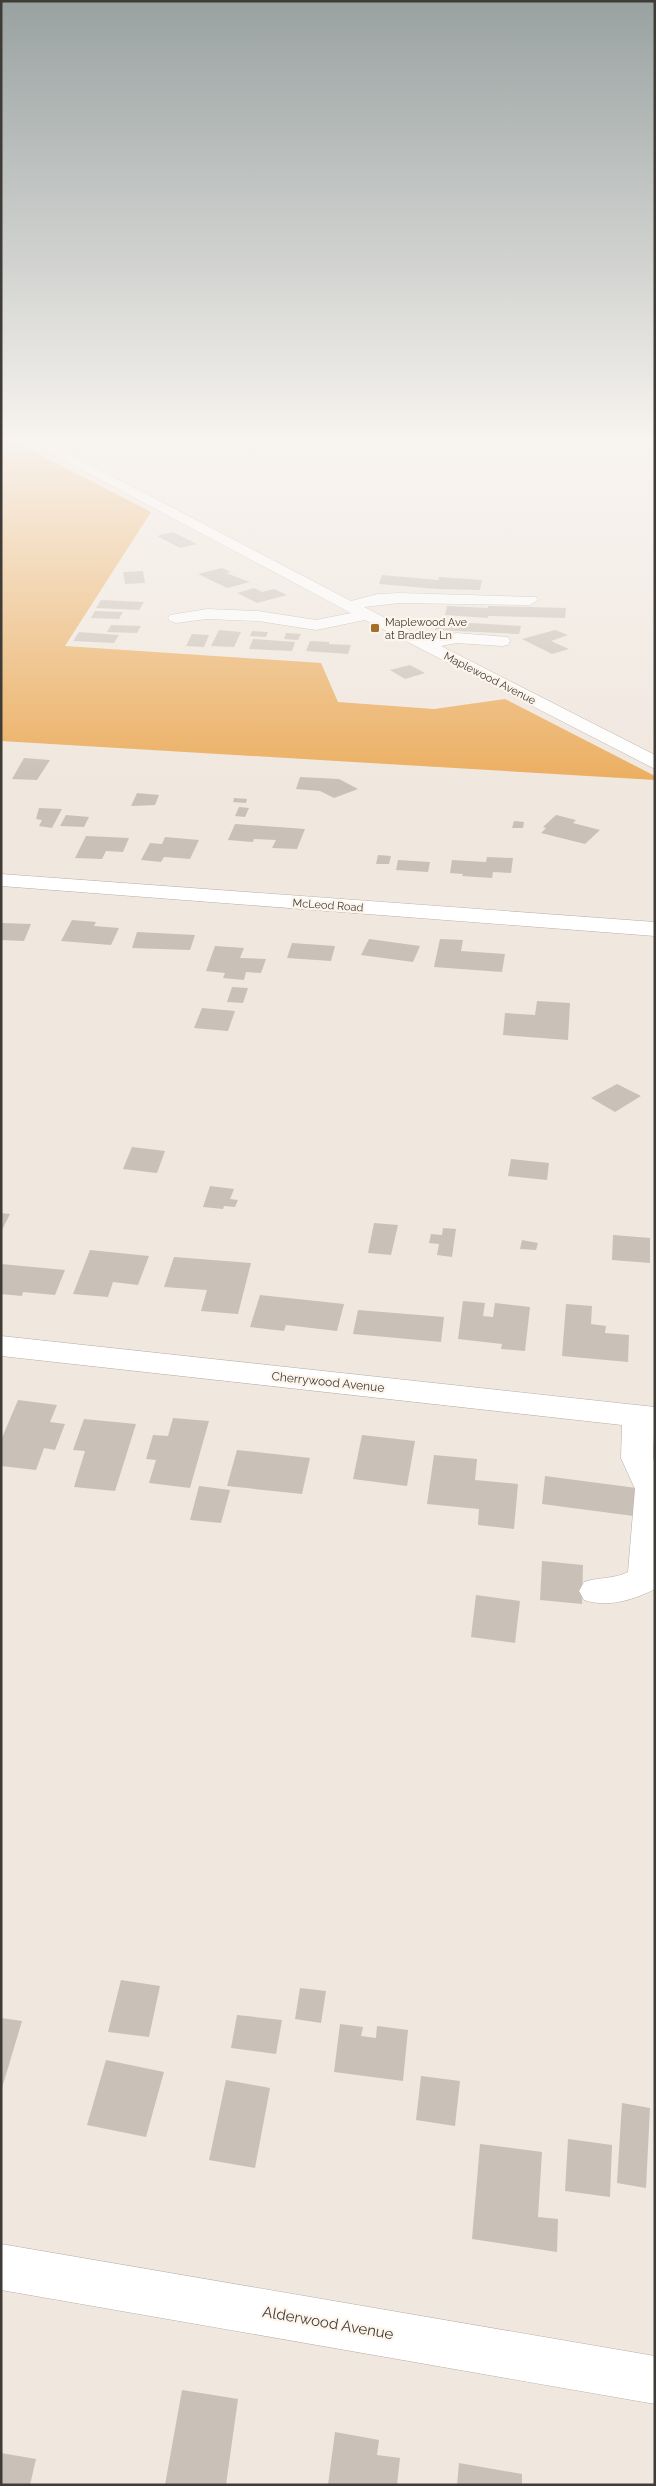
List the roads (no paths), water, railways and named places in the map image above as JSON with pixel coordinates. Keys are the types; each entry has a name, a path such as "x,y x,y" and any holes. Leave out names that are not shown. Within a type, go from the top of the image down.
{"main road":[{"name":"Maplewood Avenue","path":"254,556 655,763"},
{"path":"349,606 378,599 399,598 530,600"},
{"path":"176,618 207,614 258,616 316,625 367,615"},
{"path":"426,645 456,638 502,641"},
{"name":"McLeod Road","path":"1,880 655,929"},
{"name":"Cherrywood Avenue","path":"1,1346 646,1417"},
{"path":"596,1591 626,1588 644,1579 651,1489 636,1458 646,1417"},
{"name":"Alderwood Avenue","path":"1,2267 655,2380"}],"place":[{"name":"Maplewood Ave at Bradley Ln","path":"375,628"}]}
